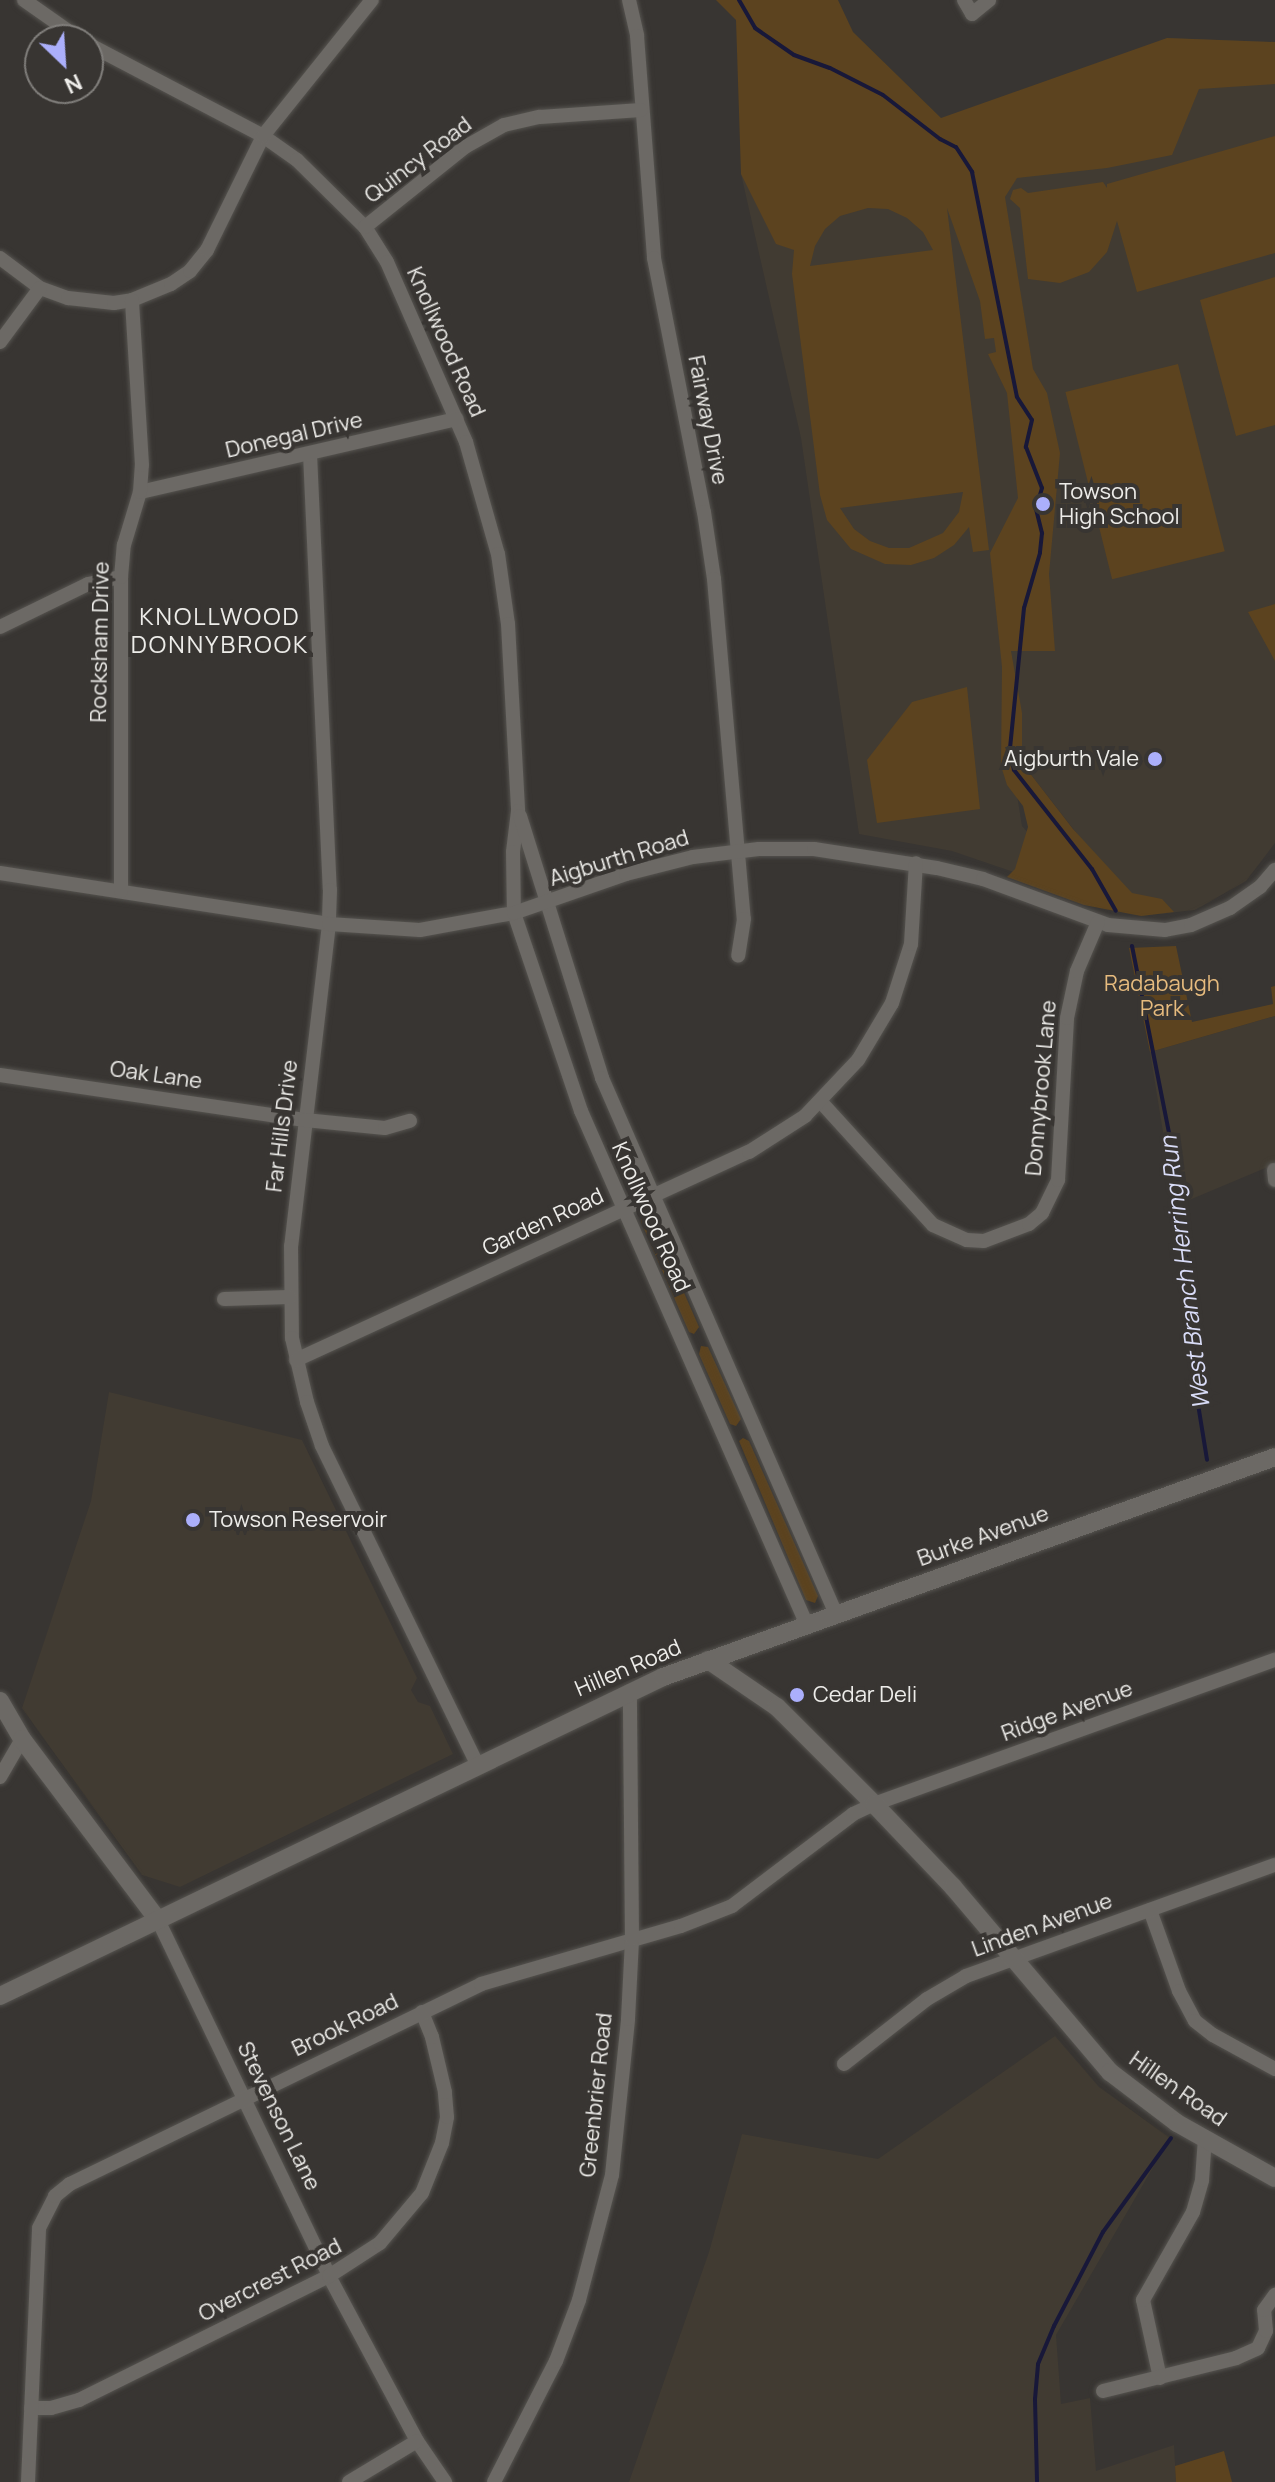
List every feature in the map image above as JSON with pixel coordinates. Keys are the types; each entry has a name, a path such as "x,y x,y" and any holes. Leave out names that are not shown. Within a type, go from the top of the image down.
{"street":[{"path":"24,0 58,24"},
{"path":"0,258 40,288 90,301 132,300 171,284 199,261 263,136 372,0"},
{"name":"Fairway Drive","path":"629,0 637,36 654,258 704,512 714,579 744,919 738,956"},
{"path":"964,0 972,14 989,0"},
{"name":"Knollwood Road","path":"104,52 263,136 318,178 365,227 387,262 457,419 481,485 504,591 518,811 513,852 514,913 565,1071 623,1210 807,1625"},
{"name":"Quincy Road","path":"365,227 465,147 504,125 540,117 641,110"},
{"path":"0,342 40,288"},
{"name":"Rocksham Drive","path":"121,891 121,577 124,545 140,492 142,465 132,300"},
{"name":"Donegal Drive","path":"140,492 457,419"},
{"name":"Far Hills Drive","path":"310,454 329,858 329,924 291,1246 290,1297 296,1360 322,1446 477,1764"},
{"path":"0,627 88,584 121,577"},
{"name":"Knollwood Road","path":"518,811 602,1078 836,1614"},
{"name":"Aigburth Road","path":"0,873 329,924 420,930 514,913 673,861 737,851 814,849 916,863 983,879 1098,922 1150,930 1191,925 1240,902 1275,870"},
{"name":"Garden Road","path":"296,1360 769,1141 821,1102 868,1047 897,990 912,934 916,863"},
{"name":"Donnybrook Lane","path":"821,1102 933,1225 967,1240 984,1241 1029,1224 1042,1213 1058,1180 1067,1018 1077,971 1098,922"},
{"name":"Oak Lane","path":"0,1075 305,1120 385,1128 410,1121"},
{"path":"224,1299 290,1297"},
{"name":"Burke Avenue","path":"708,1660 1275,1457"},
{"name":"Hillen Road","path":"0,1996 630,1691 708,1660 777,1707 874,1804 1015,1958 1110,2072 1153,2106 1275,2178"},
{"name":"Ridge Avenue","path":"874,1804 1275,1660"},
{"name":"Greenbrier Road","path":"494,2482 556,2361 579,2300 612,2175 620,2110 632,1939 630,1691"},
{"name":"Stevenson Lane","path":"0,1699 22,1739 57,1780 158,1920 329,2276 417,2441 445,2482"},
{"name":"Stevenson Lane","path":"0,1699 44,1754 57,1780"},
{"path":"0,1777 22,1739"},
{"name":"Brook Road","path":"28,2482 39,2228 48,2206 70,2184 422,2012 516,1971 681,1926 732,1906 853,1814 874,1804"},
{"name":"Linden Avenue","path":"844,2064 947,1986 1015,1958 1275,1865"},
{"path":"1150,1910 1179,1991 1195,2021 1213,2035 1275,2069"},
{"name":"Overcrest Road","path":"31,2408 51,2408 79,2400 329,2276 380,2243 422,2193 435,2168 447,2117 439,2060 422,2012"},
{"path":"1160,2378 1143,2300 1193,2212 1202,2180 1205,2138"},
{"path":"1103,2391 1236,2358 1258,2348 1266,2331 1264,2310 1275,2295"},
{"path":"349,2482 417,2441"}],"shaded area":[{"name":"Towson High School","path":"1167,38 1275,42 1275,843 1246,881 1195,910 1141,916 1022,763 1022,713 1016,789 1022,826 1044,850 1040,881 952,851 859,834 801,438 741,174 1172,155"},
{"path":"1275,1016 1275,1164 1175,1206 1150,1052"},
{"name":"Towson Reservoir","path":"109,1392 302,1440 417,1678 411,1690 418,1702 430,1706 453,1754 180,1887 142,1875 22,1708 91,1501"},
{"path":"1055,2036 1099,2087 1170,2138 1056,2335 1061,2404 1090,2398 1096,2471 1174,2445 1176,2482 629,2482 709,2252 742,2134 878,2159"}],"green space":[{"path":"716,0 838,0 853,32 941,118 1167,38 1275,42 1275,84 1199,89 1172,155 1107,168 1017,178 1005,197 1033,369 1047,393 1060,453 1049,574 1055,651 1011,651 1022,713 1022,763 1073,829 1132,893 1162,899 1174,912 1141,916 1084,905 1007,877 1015,869 1028,827 1023,806 1007,785 1001,766 1002,667 990,553 1018,498 1007,393 988,354 996,352 994,338 985,339 980,301 947,208 989,550 973,552 969,527 954,545 934,558 911,565 885,564 851,549 827,520 820,495 792,274 794,250 776,244 741,174 736,20","holes":["868,208 888,209 907,218 923,232 933,250 810,266 815,246 825,229 840,216","963,492 959,512 943,533 909,548 889,548 870,541 854,529 840,508"]},
{"path":"1275,136 1275,253 1137,292 1117,221 1107,252 1089,272 1060,283 1028,279 1020,208 1010,199 1013,190 1021,188 1028,193 1103,182 1107,188 1107,184"},
{"path":"1275,277 1275,425 1236,436 1200,300"},
{"path":"1178,364 1225,551 1112,579 1065,392"},
{"path":"1275,604 1275,661 1248,612"},
{"path":"967,687 980,809 877,823 867,760 912,702"},
{"name":"Radabaugh Park","path":"1176,946 1192,1022 1273,1004 1271,987 1275,986 1275,1016 1150,1052 1129,948"},
{"path":"643,1213 650,1215 699,1327 694,1334 689,1332 641,1222"},
{"path":"701,1346 708,1347 741,1419 736,1426 730,1424 699,1354"},
{"path":"743,1438 749,1441 818,1596 815,1603 806,1600 739,1441"},
{"path":"1224,2451 1232,2482 1176,2482 1175,2466"}],"waterway":[{"name":"West Branch Herring Run","path":"739,0 755,28 794,55 830,68 883,95 940,139 956,147 972,172 1017,397 1032,420 1026,447 1042,488 1036,509 1042,533 1040,553 1024,608 1010,748 1014,770 1092,869 1116,911"},
{"name":"West Branch Herring Run","path":"1132,946 1178,1178 1194,1333 1192,1367 1207,1460"},
{"name":"West Branch Herring Run","path":"1037,2481 1035,2399 1038,2364 1054,2326 1103,2232 1171,2138"}],"place":[{"name":"Towson High School","path":"1043,504"},
{"name":"Aigburth Vale","path":"1155,759"},
{"name":"Towson Reservoir","path":"193,1520"},
{"name":"Cedar Deli","path":"797,1695"}],"district":[{"name":"KNOLLWOOD DONNYBROOK","path":"220,630"}]}
